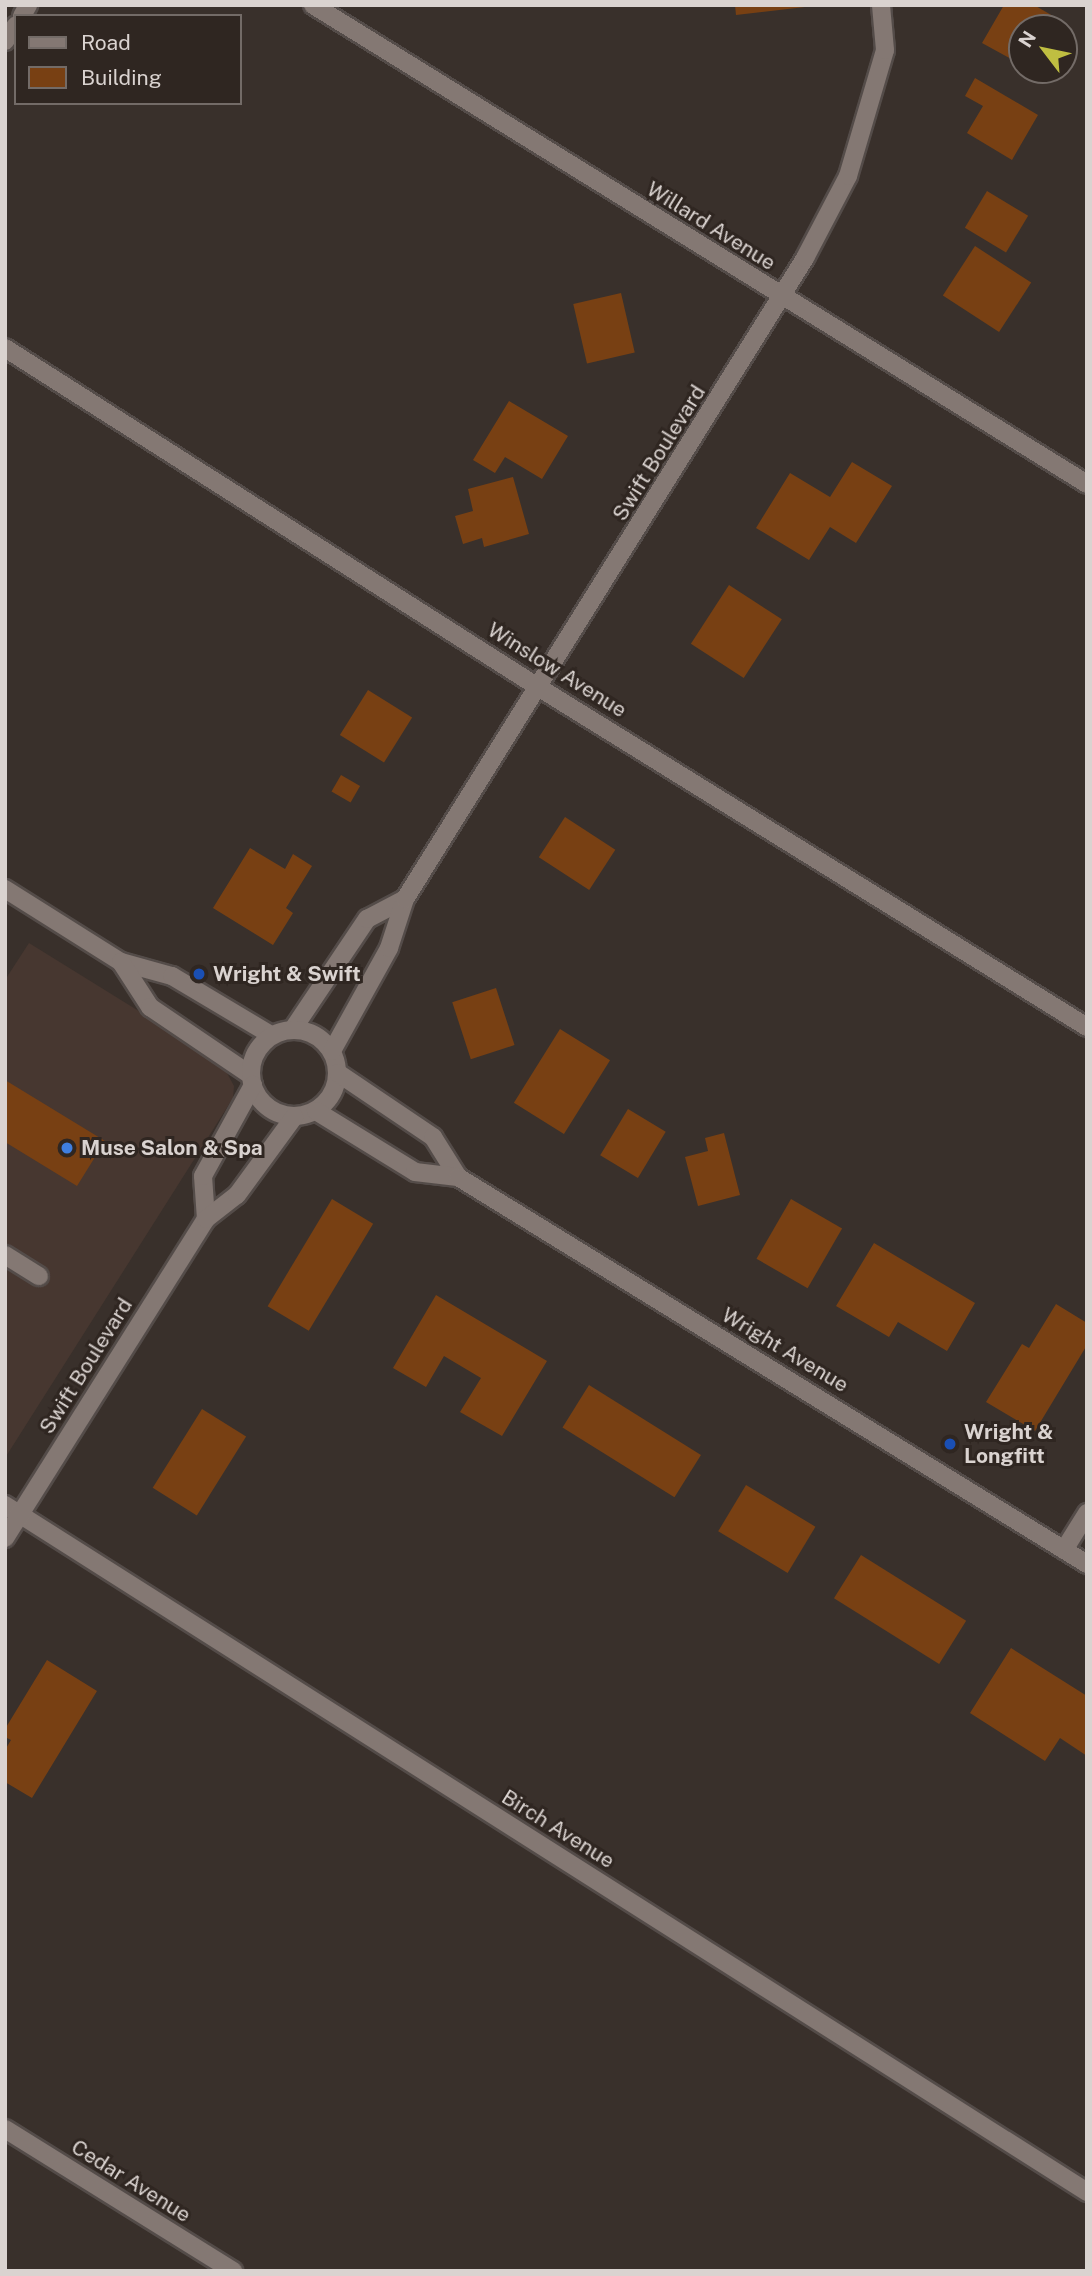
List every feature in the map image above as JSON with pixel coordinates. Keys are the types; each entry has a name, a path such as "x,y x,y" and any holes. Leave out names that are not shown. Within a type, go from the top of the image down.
{"street":[{"name":"Willard Avenue","path":"313,5 1087,484"},
{"name":"Swift Boulevard","path":"332,1051 389,948 405,899 783,298 848,176 885,50 881,5"},
{"name":"Winslow Avenue","path":"5,348 538,687 1087,1027"},
{"path":"5,889 121,962 172,976 271,1035"},
{"path":"293,1029 367,919 405,899"},
{"path":"121,962 150,1007 251,1079 256,1096 272,1112 294,1117 316,1111 332,1095 338,1073 332,1051 315,1035 293,1029 271,1035 255,1052 251,1079 203,1176 205,1219"},
{"name":"Wright Avenue","path":"338,1073 433,1137 458,1177"},
{"name":"Wright Avenue","path":"316,1111 415,1172 458,1177 1087,1564"},
{"name":"Swift Boulevard","path":"5,1538 13,1510 205,1219 237,1195 294,1117"},
{"path":"5,1255 39,1276"},
{"name":"Birch Avenue","path":"13,1510 1087,2192"},
{"path":"1064,1550 1087,1513"},
{"name":"Cedar Avenue","path":"5,2129 233,2271"}],"shaded area":[{"path":"29,943 221,1062 234,1086 233,1098 5,1458 5,980"}],"building":[{"path":"735,5 805,5 805,7 736,15"},
{"path":"1004,5 1034,5 1050,14 1008,14 1008,57 982,43"},
{"path":"975,78 1038,115 1012,160 967,133 983,106 965,96"},
{"path":"987,191 1028,216 1006,253 965,228"},
{"path":"975,246 1031,282 999,332 943,295"},
{"path":"621,293 635,352 587,363 573,304"},
{"path":"509,401 568,436 542,479 505,457 495,473 473,460"},
{"path":"852,462 892,486 856,543 830,527 809,560 756,528 790,473 830,497"},
{"path":"513,477 529,534 484,547 482,538 463,544 455,516 473,511 468,489"},
{"path":"729,585 782,619 744,678 691,644"},
{"path":"368,690 412,718 384,763 340,735"},
{"path":"341,775 360,786 351,802 332,791"},
{"path":"565,817 615,850 589,890 539,857"},
{"path":"250,848 285,869 293,854 312,866 286,908 293,913 273,945 213,908"},
{"path":"496,988 515,1045 471,1059 452,1002"},
{"path":"560,1029 610,1060 564,1134 514,1103"},
{"path":"5,1080 105,1141 77,1186 5,1142"},
{"path":"628,1109 666,1132 638,1178 600,1155"},
{"path":"724,1133 740,1195 698,1206 685,1157 708,1151 705,1138"},
{"path":"332,1199 373,1224 309,1331 268,1306"},
{"path":"791,1199 842,1228 808,1288 756,1259"},
{"path":"874,1243 975,1303 947,1351 898,1322 889,1337 836,1306"},
{"path":"436,1295 547,1361 502,1436 460,1412 481,1378 444,1356 426,1387 393,1368"},
{"path":"1056,1304 1087,1323 1087,1345 1035,1431 986,1402 1022,1344 1029,1348"},
{"path":"589,1385 701,1455 674,1497 563,1427"},
{"path":"202,1409 246,1437 197,1515 153,1488"},
{"path":"746,1485 815,1527 788,1573 718,1531"},
{"path":"861,1555 966,1621 939,1664 834,1598"},
{"path":"1011,1648 1087,1696 1087,1756 1060,1738 1045,1761 970,1713"},
{"path":"47,1660 97,1691 32,1798 5,1782 5,1750 11,1740 5,1737 5,1729"}],"place":[{"name":"Wright & Swift","path":"199,974"},
{"name":"Muse Salon & Spa","path":"67,1148"},
{"name":"Wright & Longfitt","path":"950,1444"}]}
